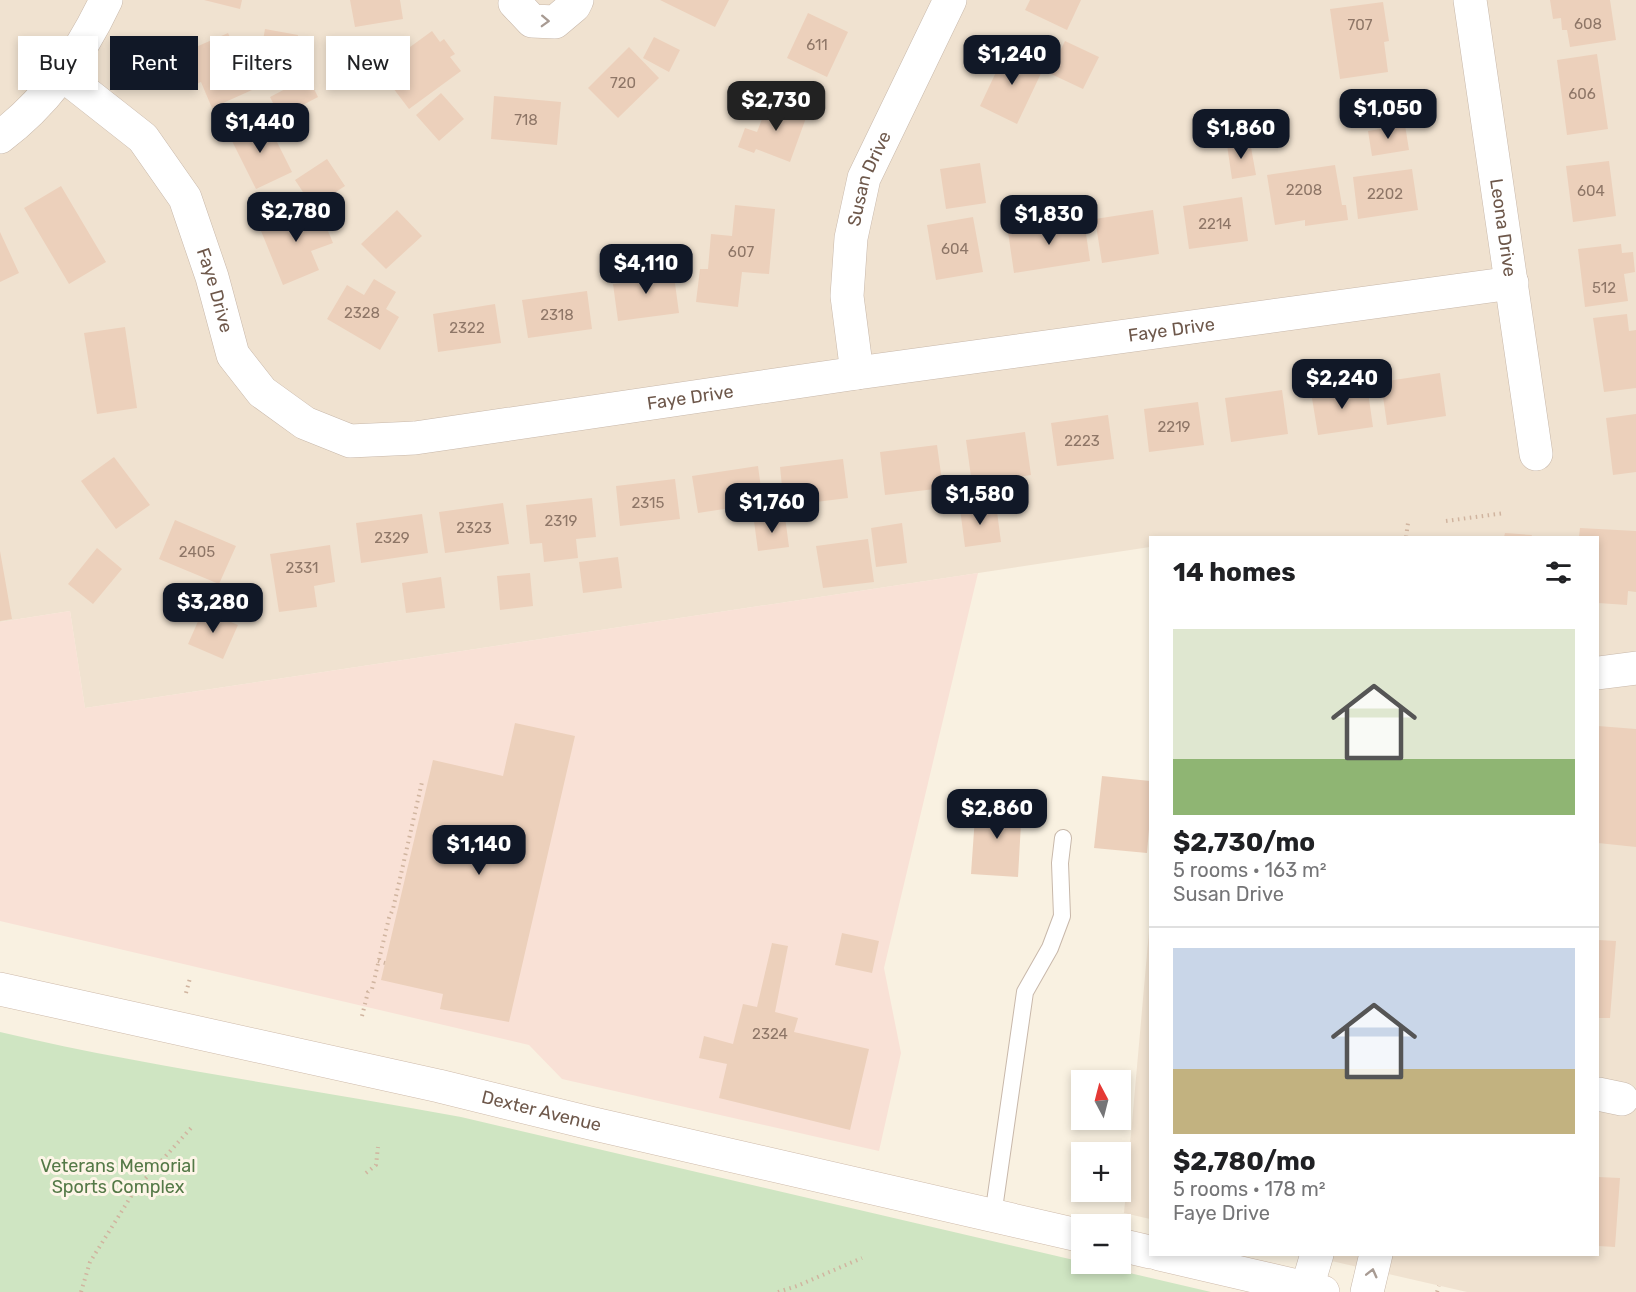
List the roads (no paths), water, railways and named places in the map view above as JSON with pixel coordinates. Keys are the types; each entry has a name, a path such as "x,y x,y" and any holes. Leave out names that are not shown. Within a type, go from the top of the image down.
{"street":[{"path":"85,36 106,0"},
{"path":"516,0 515,3 532,21 555,22 574,6 577,0"},
{"name":"Susan Drive","path":"857,373 847,296 850,237 864,178 950,0"},
{"name":"Leona Drive","path":"1470,0 1536,454"},
{"path":"0,137 16,125 49,90"},
{"name":"Faye Drive","path":"82,90 143,138 185,198 212,277 233,355 262,392 305,423 350,441 415,438 857,373 1512,283"},
{"path":"1599,673 1636,668"},
{"name":"Dexter Avenue","path":"0,989 440,1086 590,1123 1071,1234"},
{"path":"1131,1248 1149,1252"},
{"path":"1168,1256 1315,1290 1317,1256"},
{"path":"1367,1292 1376,1256"}],"lane":[{"path":"993,1216 1025,992 1050,948 1062,916 1060,864 1063,838"}],"park label":[{"name":"Veterans Memorial Sports Complex","path":"118,1176"}]}
